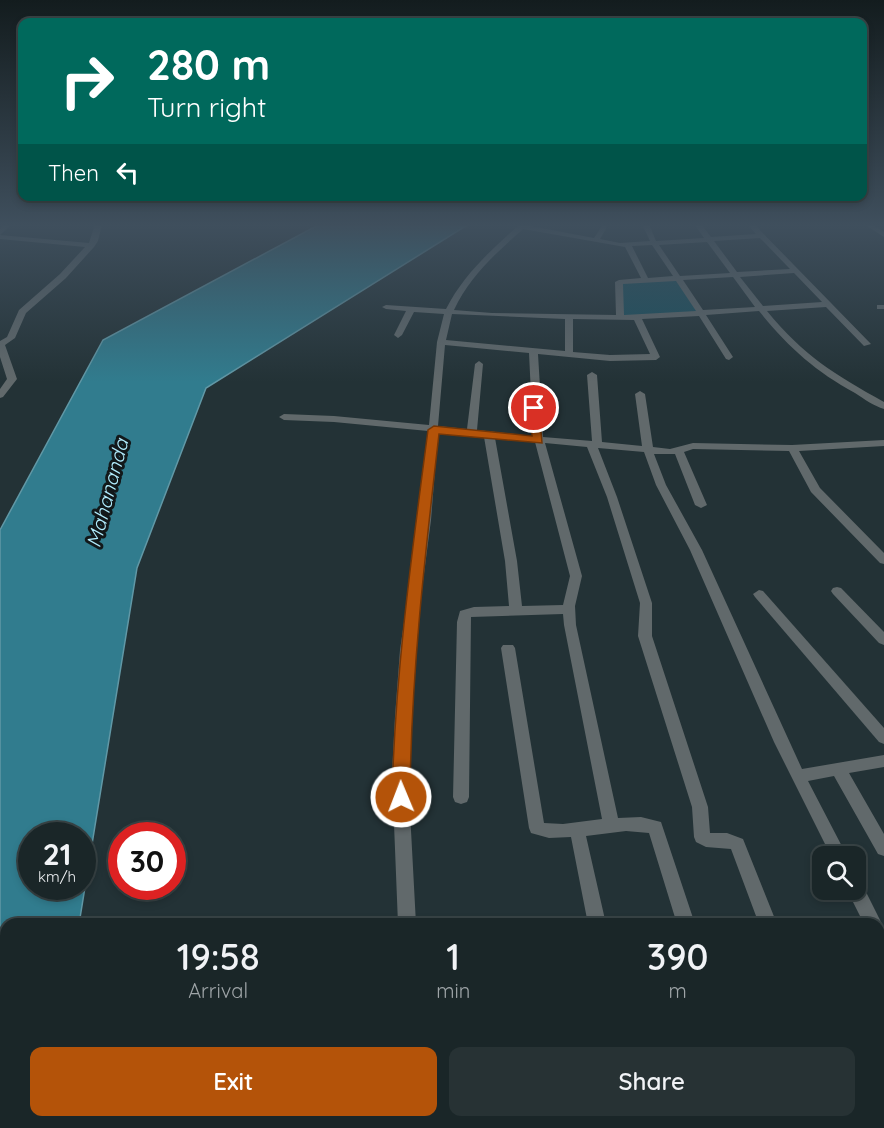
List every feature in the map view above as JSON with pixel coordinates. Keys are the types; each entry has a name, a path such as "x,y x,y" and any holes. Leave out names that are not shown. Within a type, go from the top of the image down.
{"street":[{"path":"0,395 12,380 0,344 11,338 22,312 62,277"},
{"path":"407,918 401,809 402,716 407,650 434,430 441,342 448,313 460,289 470,277"},
{"path":"678,277 729,357"},
{"path":"620,318 619,282 685,277"},
{"path":"738,277 792,343 813,363 884,406"},
{"path":"801,277 867,344"},
{"path":"386,308 448,313 620,318 828,304"},
{"path":"398,335 411,310"},
{"path":"441,342 610,358 656,357 637,317"},
{"path":"568,353 569,318"},
{"path":"533,350 534,408 538,440 576,576 569,609 611,824"},
{"path":"472,433 479,364"},
{"path":"592,375 594,445 646,603 645,636 700,807 702,837 706,840 727,840 737,844 766,918"},
{"path":"640,394 648,450 661,485 696,550 798,776 834,846"},
{"path":"285,417 648,450 678,450 698,446 792,448 884,442"},
{"path":"489,435 511,561 516,610"},
{"path":"792,448 815,490 884,560"},
{"path":"678,450 701,506"},
{"path":"837,591 884,640"},
{"path":"759,594 884,738"},
{"path":"461,797 463,622 465,614 474,611 569,609"},
{"path":"508,648 535,824 540,830 577,829 611,824 655,827 684,918"},
{"path":"798,776 884,761"},
{"path":"838,769 884,849"},
{"path":"577,829 596,918"},
{"path":"861,900 870,918"}],"shaded area":[{"path":"677,278 698,312 622,317 623,281"}],"water":[{"name":"Mahananda","path":"222,277 385,277 206,388 137,568 96,822 18,822 18,900 83,900 80,918 0,918 0,530 103,340"}],"route":[{"path":"401,797 402,716 407,650 425,520 434,430 538,440 534,408"}]}
